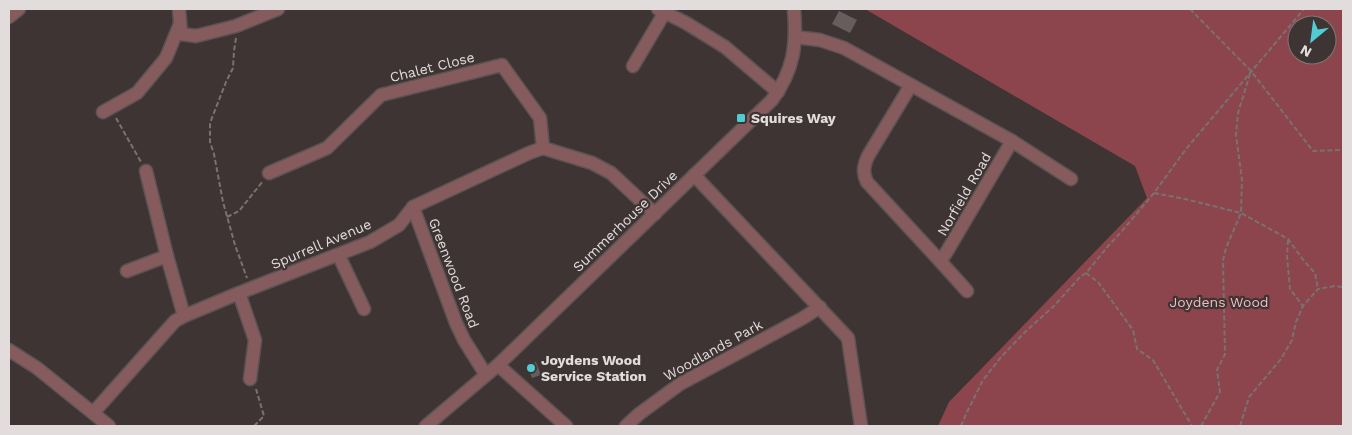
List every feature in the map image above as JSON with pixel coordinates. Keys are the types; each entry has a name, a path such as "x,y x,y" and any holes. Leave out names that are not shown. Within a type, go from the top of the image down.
{"street":[{"path":"9,17 19,9"},
{"path":"178,9 181,34 196,36 239,24 278,9"},
{"name":"Summerhouse Drive","path":"426,426 498,365 766,106 778,92 787,75 793,54 795,37 794,9"},
{"path":"633,66 662,10 724,47 778,92"},
{"path":"106,110 137,93 166,58 180,24"},
{"path":"795,37 820,40 844,48 1012,141 1071,179"},
{"name":"Chalet Close","path":"269,173 327,148 381,95 502,65 540,118 543,148"},
{"name":"Norfield Road","path":"911,85 868,156 864,173 867,182 966,291"},
{"name":"Norfield Road","path":"940,261 1012,141"},
{"path":"543,148 592,163 611,173 655,214"},
{"name":"Spurrell Avenue","path":"93,413 175,321 244,291 339,256 370,242 399,225 413,207 543,148"},
{"path":"146,171 184,316"},
{"path":"694,175 848,338 861,426"},
{"name":"Greenwood Road","path":"413,207 456,323 464,340 486,374"},
{"path":"127,271 167,256"},
{"path":"339,256 364,309"},
{"path":"244,291 256,340 250,379"},
{"name":"Woodlands Park","path":"626,426 680,384 820,308"},
{"path":"9,350 37,368 109,426"},
{"path":"498,365 566,426"}],"path":[{"path":"1190,9 1251,72 1313,151 1343,150"},
{"path":"961,426 966,412 983,380 1001,358 1086,273 1154,193 1186,149 1304,9"},
{"path":"239,24 233,68 210,123 210,142 227,217 246,274 244,291"},
{"path":"1201,426 1220,392 1217,370 1225,354 1223,260 1241,213 1242,180 1236,135 1238,113 1251,72"},
{"path":"106,110 146,171"},
{"path":"227,217 239,211 269,173"},
{"path":"1154,193 1241,213 1288,239 1315,273 1318,289"},
{"path":"1288,239 1287,256 1290,289 1303,306"},
{"path":"1086,273 1098,282 1133,330 1138,349 1153,360 1192,426"},
{"path":"1240,426 1249,397 1281,359 1292,340 1296,322 1303,306 1318,289 1343,286"},
{"path":"250,379 255,387 264,416 254,426"}],"green space":[{"name":"Joydens Wood","path":"865,9 1343,9 1343,426 938,426 949,402 1147,198 1135,166"}],"building":[{"path":"839,11 857,20 850,33 832,24"},
{"path":"536,362 541,375 532,378 527,365"}],"place":[{"name":"Squires Way","path":"741,118"},
{"name":"Joydens Wood Service Station","path":"531,368"}]}
